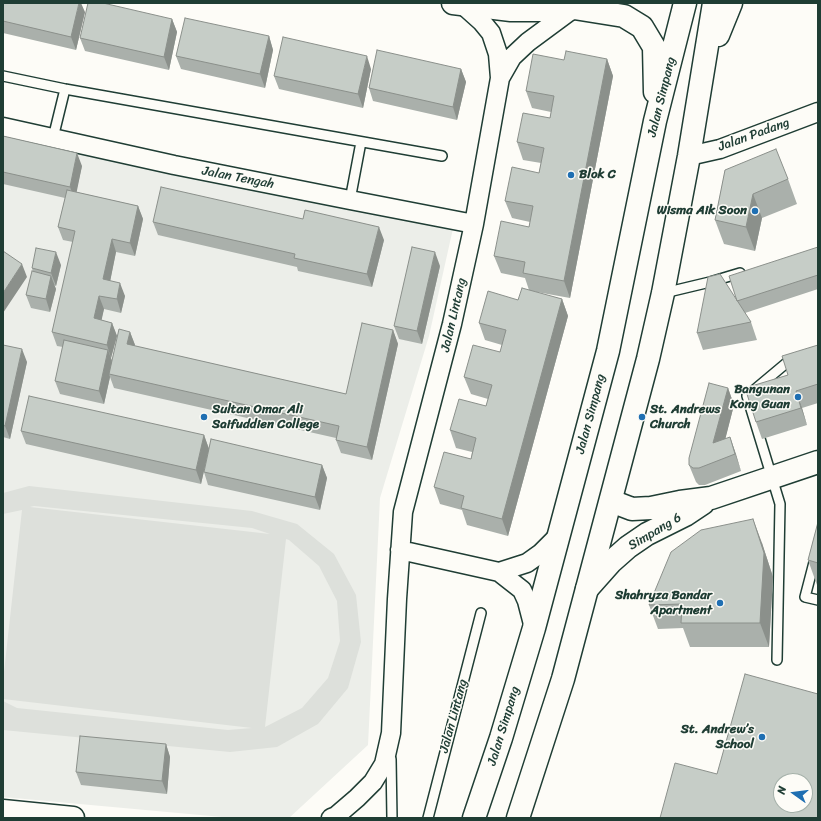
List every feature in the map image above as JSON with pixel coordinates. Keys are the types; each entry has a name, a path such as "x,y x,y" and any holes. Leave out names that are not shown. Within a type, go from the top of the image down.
{"main road":[{"name":"Jalan Simpang","path":"474,818 501,738 534,628 608,351 655,122 685,3"},
{"path":"518,818 563,679 648,359 663,293 690,156 714,3"},
{"path":"701,86 717,36 730,3"},
{"path":"458,4 511,10 547,10 581,5 624,16 642,27 654,47 655,122"},
{"name":"Simpang 6","path":"611,501 632,509 651,508 711,498 818,462"},
{"name":"Simpang 6","path":"587,589 611,562 628,547 647,534 685,515 711,498"},
{"path":"3,811 73,818"}],"street":[{"name":"Jalan Lintang","path":"331,818 336,816 357,798 373,782 384,764 391,734 403,512 452,324 474,224 500,78 498,54 491,34 482,22 458,4"},
{"name":"Jalan Lintang","path":"500,78 512,57 528,42 581,5"},
{"name":"Jalan Padang","path":"690,156 720,149 818,112"},
{"name":"Jalan Tengah","path":"3,127 167,163 474,224"},
{"path":"499,572 527,563 541,553 559,535"},
{"path":"400,550 499,572 522,590 527,601 534,628"}],"lane":[{"path":"3,76 64,90 442,156"},
{"path":"53,138 64,90"},
{"path":"350,200 361,142"},
{"path":"663,293 710,282 746,271"},
{"path":"777,660 780,504 747,396 790,360 804,356"},
{"path":"818,547 805,597 818,600"},
{"name":"Jalan Lintang","path":"428,818 481,613"},
{"name":"Jalan Lintang","path":"391,734 392,818"}],"shaded area":[{"name":"Sultan Omar Ali Saifuddien College","path":"3,135 456,215 429,336 380,498 368,745 289,818 233,818 3,797"},
{"path":"29,486 252,511 297,524 334,554 356,595 361,642 348,688 318,724 277,747 230,752 3,730 3,701 17,708 228,730 252,728 3,699 3,681 22,510 3,514 3,493","holes":["34,506 252,528 270,534 30,507","286,539 319,566 337,601 340,641 328,678 302,708 265,727"]}],"building":[{"path":"3,3 79,3 71,37 3,21"},
{"path":"88,3 103,3 172,19 164,57 80,38"},
{"path":"185,18 269,36 260,74 176,56"},
{"path":"283,37 367,56 358,94 274,76"},
{"path":"377,50 461,69 453,107 369,88"},
{"name":"Blok C","path":"566,51 607,59 564,281 523,273 525,262 494,256 501,221 529,227 533,206 505,201 512,167 539,173 544,148 517,142 523,113 550,118 554,96 526,91 533,54 564,60"},
{"path":"3,136 77,153 70,187 3,172"},
{"path":"776,149 788,179 753,194 746,227 715,220 725,170"},
{"path":"161,187 303,219 305,210 379,227 367,274 294,258 295,254 153,222"},
{"path":"67,190 138,206 130,243 112,239 103,279 120,283 117,299 99,296 94,318 112,323 107,345 52,332 75,231 58,227"},
{"path":"412,247 435,252 417,331 394,326"},
{"path":"818,247 818,275 737,301 729,276"},
{"path":"36,248 56,252 51,273 32,268"},
{"path":"3,251 22,264 3,293"},
{"path":"32,271 51,276 46,299 26,295"},
{"path":"720,274 751,322 697,333 708,277"},
{"path":"522,288 562,299 502,519 461,508 464,496 434,487 444,452 471,459 476,438 450,430 459,399 486,406 492,385 464,377 473,345 500,352 506,330 479,323 488,291 518,300"},
{"path":"362,323 393,330 367,447 336,440 339,426 109,374 119,329 130,332 127,344 346,394"},
{"path":"64,340 108,350 99,391 55,381"},
{"path":"3,345 22,349 5,426 3,425"},
{"path":"818,345 818,384 796,391 801,408 756,422 745,388 788,375 782,356"},
{"path":"709,383 728,388 713,443 730,437 735,454 699,468 693,468 689,465 689,458"},
{"path":"29,396 204,435 196,470 21,431"},
{"path":"211,439 322,465 315,497 204,472"},
{"name":"Shahryza Bandar Apartment","path":"753,519 764,553 760,623 681,623 682,604 649,605 671,552 701,530"},
{"path":"818,522 818,563 808,560"},
{"name":"St. Andrew’s School","path":"745,674 818,694 818,818 660,818 675,763 717,774"},
{"path":"80,736 166,744 162,781 76,772"}],"place":[{"name":"Blok C","path":"571,175"},
{"name":"Wisma Aik Soon","path":"755,211"},
{"name":"Bangunan Kong Guan","path":"798,397"},
{"name":"Sultan Omar Ali Saifuddien College","path":"204,417"},
{"name":"St. Andrews Church","path":"642,417"},
{"name":"Shahryza Bandar Apartment","path":"720,603"},
{"name":"St. Andrew’s School","path":"762,737"}]}
